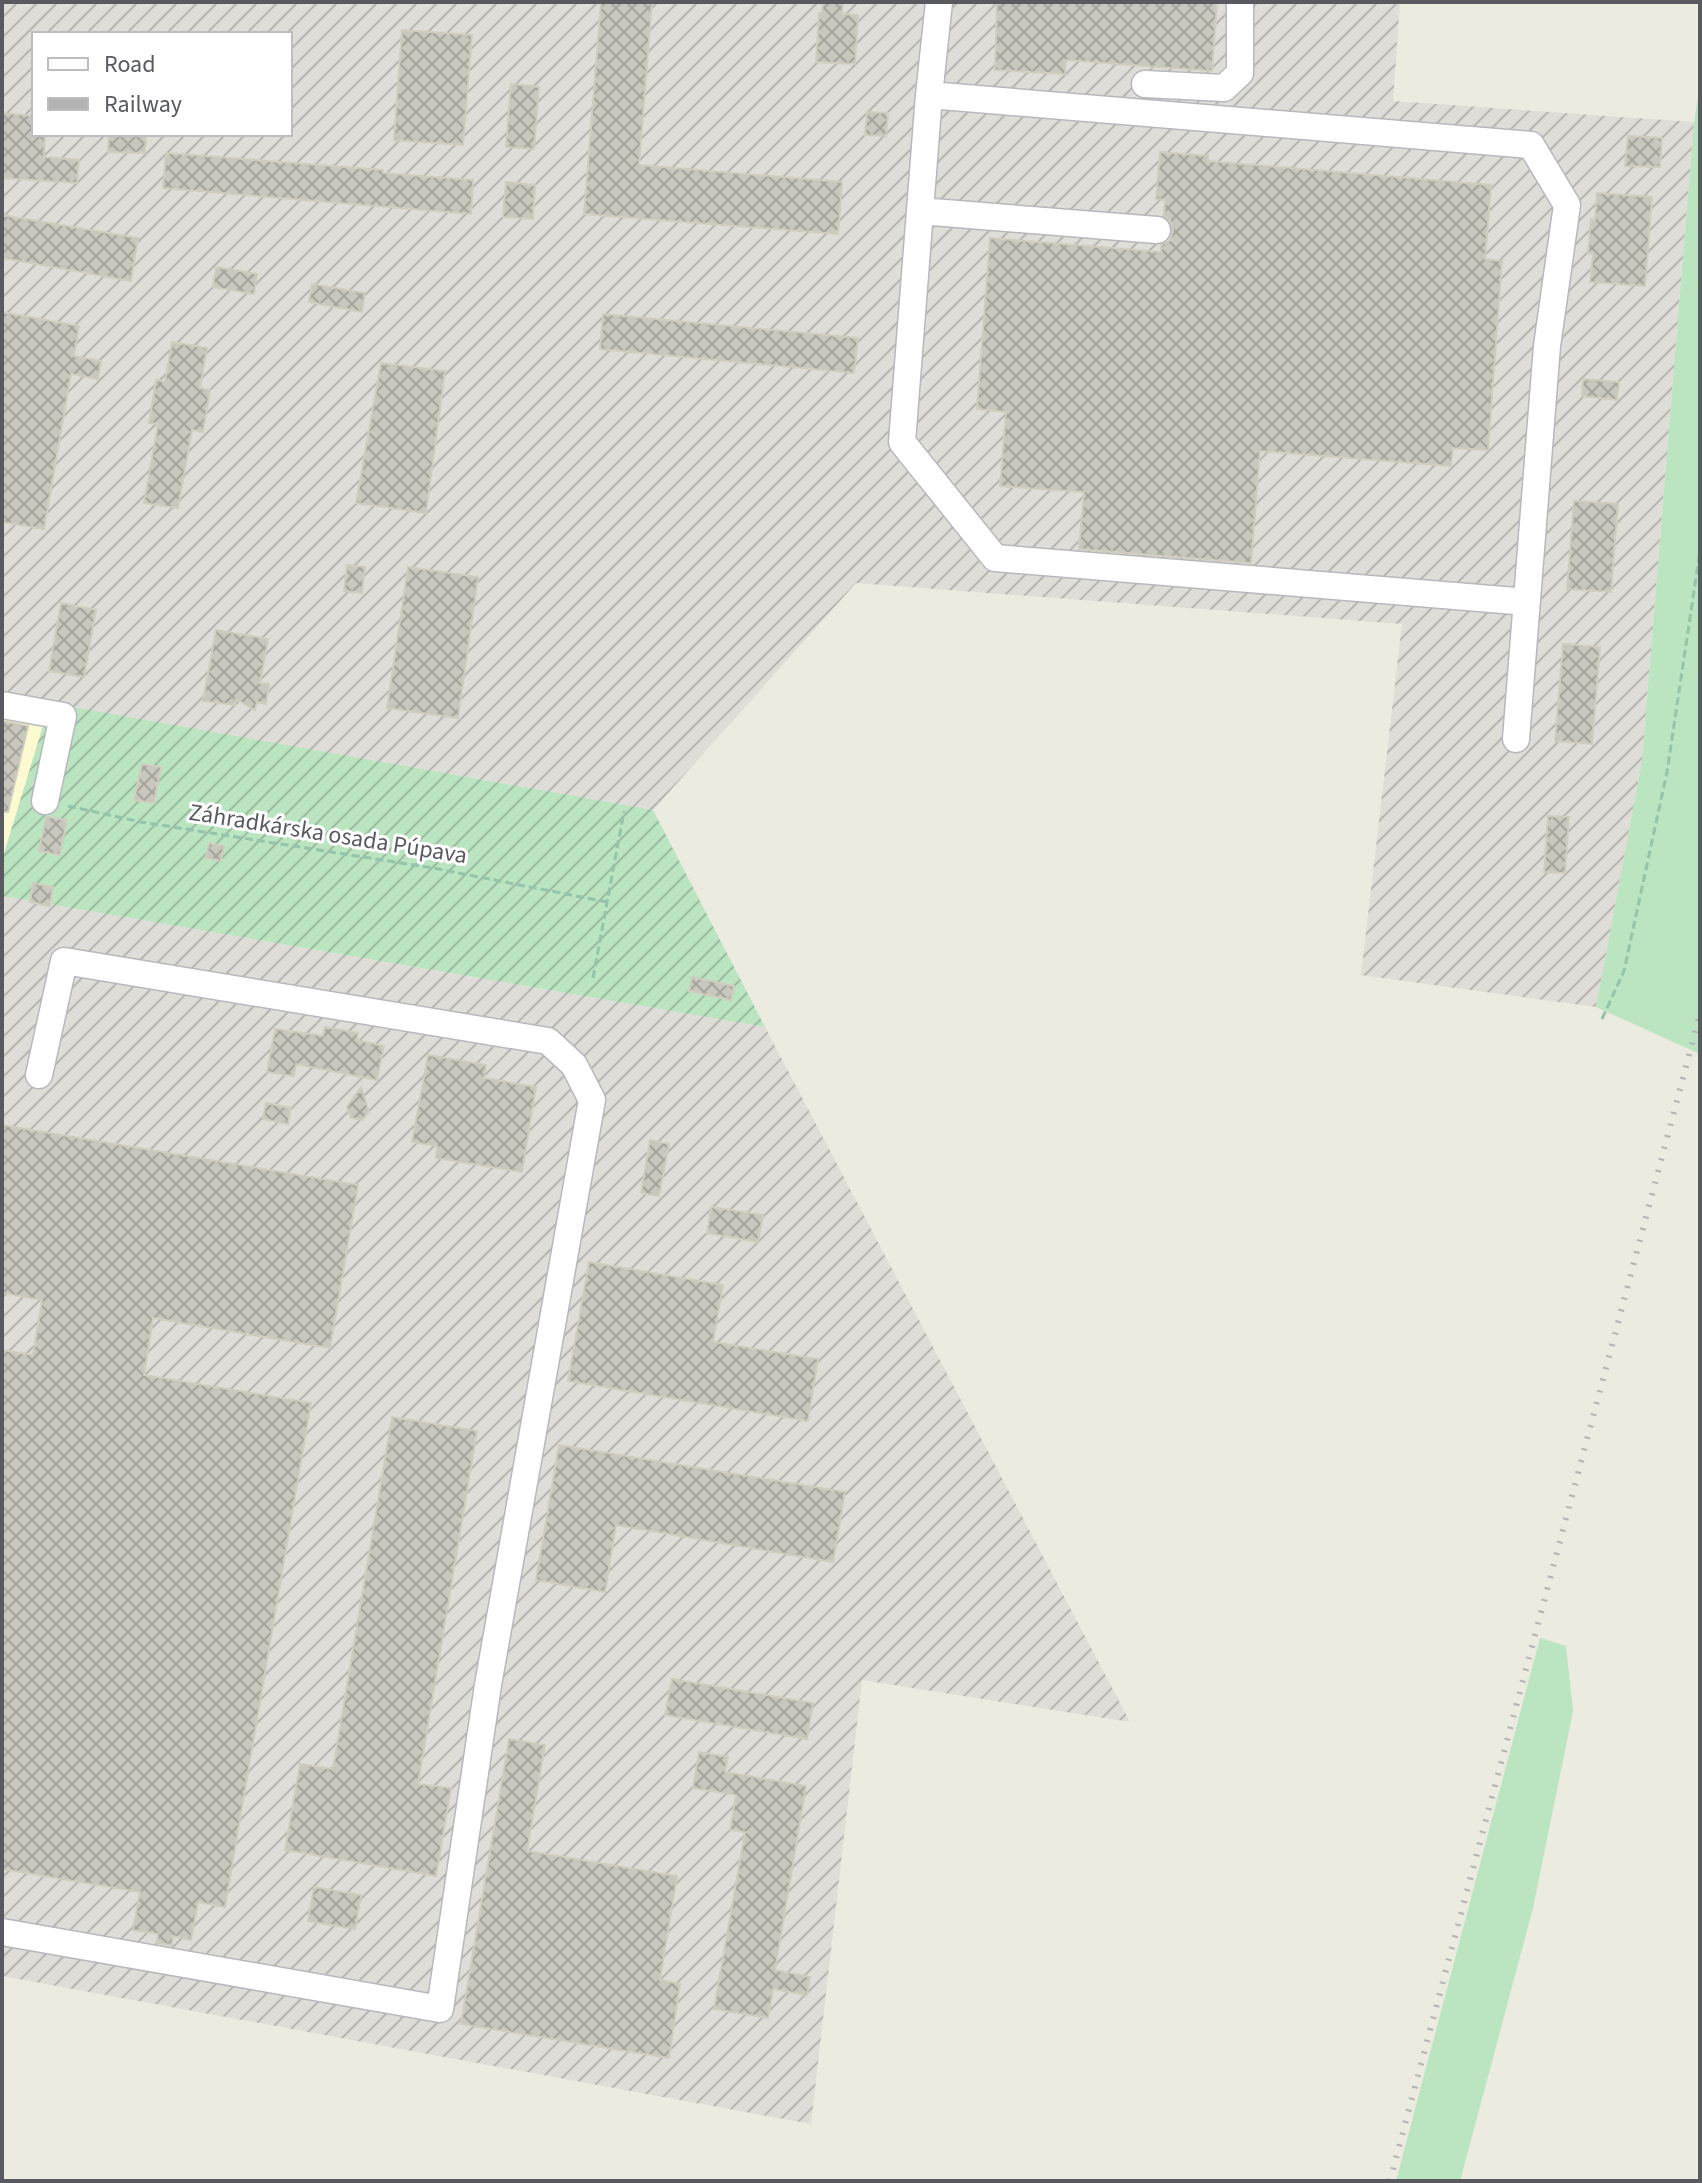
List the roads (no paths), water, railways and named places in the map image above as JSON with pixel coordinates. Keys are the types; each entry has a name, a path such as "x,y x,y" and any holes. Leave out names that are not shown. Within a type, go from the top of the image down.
{"lane":[{"path":"939,2 902,442 995,558 1527,602"},
{"path":"1145,84 1224,88 1240,73 1240,2"},
{"path":"929,95 1531,145 1567,205 1547,346 1516,739"},
{"path":"920,211 1157,230"},
{"path":"2,705 63,716 45,801"},
{"path":"2,1932 440,2009 488,1685 592,1100 574,1065 548,1041 64,961 39,1075"}],"railway":[{"path":"1390,2181 1700,1014"}]}
